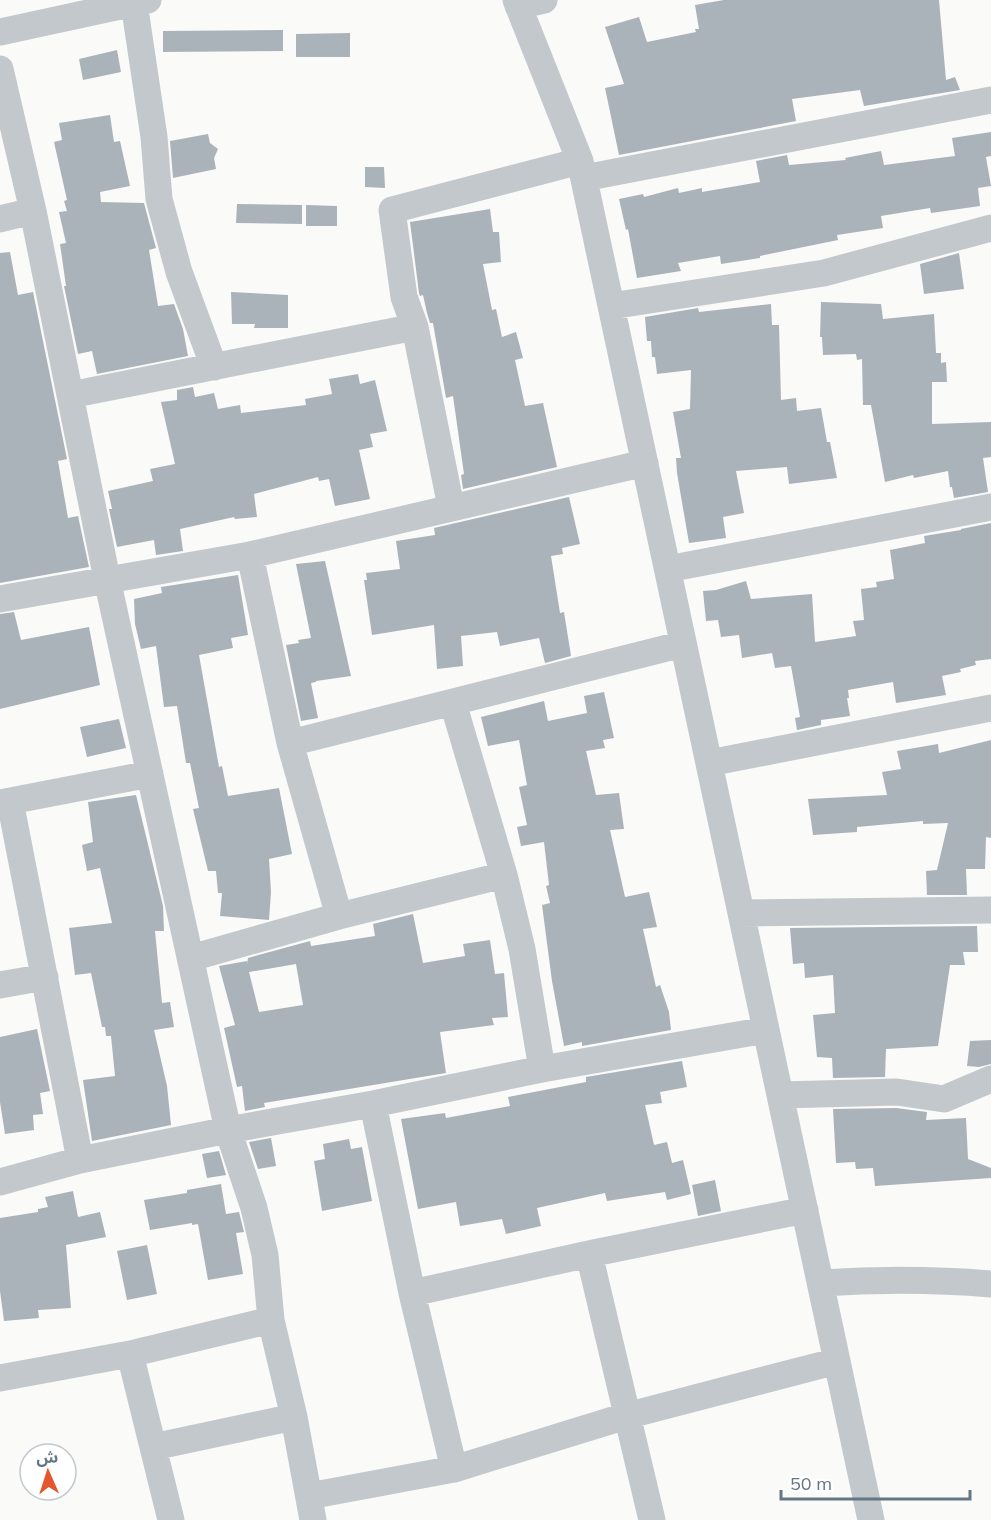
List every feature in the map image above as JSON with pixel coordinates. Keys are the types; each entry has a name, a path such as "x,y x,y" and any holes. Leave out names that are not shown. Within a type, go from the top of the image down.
{"street":[{"path":"544,0 517,3 582,170 871,1520"},
{"path":"0,32 141,2 159,199 179,272 214,367"},
{"path":"0,69 33,211 107,579 228,1130 254,1208 265,1255 271,1320 294,1416 311,1508 454,1469 626,1416 837,1361"},
{"path":"450,507 415,327 404,297 392,210 582,170 991,100"},
{"path":"0,219 33,211"},
{"path":"611,306 824,273 991,228"},
{"path":"70,396 415,327"},
{"path":"0,599 250,555 645,463"},
{"path":"668,569 991,507"},
{"path":"250,555 290,743 339,916"},
{"path":"290,743 683,644"},
{"path":"453,703 504,875 522,950 542,1069"},
{"path":"709,763 991,708"},
{"path":"80,1160 45,976 5,802 150,774"},
{"path":"190,958 339,916 504,875"},
{"path":"741,913 991,910"},
{"path":"0,985 45,976"},
{"path":"0,1182 80,1160 228,1130 373,1104 542,1069 766,1030"},
{"path":"780,1095 897,1092 944,1099 991,1079"},
{"path":"373,1104 412,1293 454,1469"},
{"path":"412,1293 805,1210"},
{"path":"589,1254 652,1520"},
{"path":"820,1284 880,1279 930,1279 991,1284"},
{"path":"0,1378 130,1354 271,1320"},
{"path":"130,1354 171,1520"},
{"path":"153,1447 294,1416"}],"building":[{"path":"724,0 939,0 946,80 955,77 960,90 864,106 860,90 792,99 796,121 619,155 605,88 624,84 605,27 639,17 647,42 696,32 695,29 699,29 695,5"},
{"path":"283,30 283,51 163,52 163,31"},
{"path":"350,33 350,57 296,57 296,34"},
{"path":"117,50 121,72 83,80 79,59"},
{"path":"110,115 114,142 120,141 130,186 100,192 101,202 144,203 156,248 149,250 158,306 174,304 183,329 188,356 97,374 92,351 78,354 64,286 66,286 60,244 66,243 59,212 67,211 64,201 67,200 54,142 62,140 59,123"},
{"path":"991,132 991,156 986,157 991,186 978,188 980,206 931,213 930,208 881,216 883,228 837,235 838,240 760,256 760,258 721,264 720,256 678,263 681,271 637,278 628,229 626,230 619,199 643,194 644,197 678,188 679,193 702,188 702,192 760,182 756,161 787,155 789,165 846,160 845,158 881,151 884,165 955,156 952,138"},
{"path":"208,134 210,143 218,149 214,158 216,169 173,178 170,141"},
{"path":"365,167 384,167 385,188 365,187"},
{"path":"237,204 302,205 302,224 236,223"},
{"path":"306,205 337,206 337,226 306,226"},
{"path":"490,209 493,232 499,232 501,262 483,264 492,310 496,309 502,337 516,332 523,358 515,360 525,406 543,403 557,467 463,489 461,475 464,474 453,396 446,398 433,323 430,323 423,295 420,296 419,293 410,222"},
{"path":"10,252 18,295 33,292 67,459 58,461 68,518 78,516 89,567 0,583 0,253"},
{"path":"959,253 964,289 924,294 920,264"},
{"path":"231,292 288,295 288,328 254,328 255,324 232,324"},
{"path":"821,302 881,304 883,319 934,314 936,353 941,353 941,363 946,362 947,382 932,382 932,424 991,422 991,457 983,458 988,492 954,498 948,471 914,478 913,475 885,482 871,405 863,405 862,359 857,360 856,354 823,355 822,337 820,337"},
{"path":"771,304 772,325 779,325 781,400 796,398 797,411 821,408 837,478 789,484 787,467 736,471 744,513 723,517 726,538 689,543 677,473 676,458 681,458 673,412 690,409 691,370 657,374 655,357 652,357 651,341 647,341 645,317 698,308 699,312"},
{"path":"358,374 360,384 375,380 387,431 370,434 373,447 359,450 370,499 335,506 329,479 319,481 318,477 254,494 257,517 235,519 234,517 180,529 183,551 156,555 154,540 117,547 109,509 112,509 108,491 153,481 150,469 175,464 161,402 177,400 177,390 193,387 195,397 214,393 218,409 240,405 241,413 306,405 305,399 332,394 329,379"},
{"path":"569,497 580,544 562,548 563,554 551,556 560,613 564,612 571,656 545,663 539,638 500,646 497,632 461,636 463,666 437,669 434,625 372,635 364,580 367,580 366,573 400,569 396,541 435,535 434,528"},
{"path":"991,523 991,659 975,661 976,665 960,669 961,672 942,676 946,695 896,703 893,682 848,690 850,716 821,720 821,725 797,730 795,718 800,717 791,666 775,668 772,653 742,658 739,635 721,637 718,620 706,621 703,591 716,590 746,581 751,599 812,594 815,642 856,636 853,621 864,620 861,589 877,587 876,582 894,579 890,550 925,543 924,536"},
{"path":"325,561 351,676 311,683 318,718 301,721 286,645 311,638 296,564"},
{"path":"238,575 248,635 231,638 233,648 199,655 219,767 222,766 228,796 279,788 292,854 269,859 271,892 269,920 220,916 222,893 218,893 216,871 208,871 193,809 199,808 190,763 186,763 177,706 164,707 156,646 141,649 135,624 134,599 162,593 161,587"},
{"path":"14,612 21,640 89,627 100,685 0,709 0,614"},
{"path":"604,692 614,738 603,740 605,748 586,751 596,795 619,793 624,829 610,830 625,897 649,892 657,927 643,929 656,987 660,985 669,1012 671,1030 582,1046 582,1042 564,1046 552,981 542,905 550,903 546,886 549,885 544,842 521,846 517,827 527,825 519,787 527,785 519,740 488,746 481,717 544,701 548,721 587,713 584,696"},
{"path":"119,719 126,748 87,757 80,727"},
{"path":"991,740 991,838 986,837 985,869 966,869 967,895 927,895 926,871 937,870 948,823 923,824 923,821 857,827 857,832 813,835 808,799 887,795 882,772 901,769 897,751 938,744 939,753"},
{"path":"136,795 163,906 164,931 155,931 162,1003 170,1002 174,1027 154,1030 167,1086 171,1125 92,1141 83,1080 115,1076 111,1036 106,1036 105,1027 102,1027 91,973 75,975 69,928 112,923 100,868 87,871 82,845 93,842 88,802"},
{"path":"413,914 423,963 465,956 463,944 490,940 495,974 504,973 508,1017 492,1018 494,1025 440,1032 446,1073 264,1103 265,1107 245,1111 242,1086 237,1087 224,1028 235,1025 219,966 247,961 247,964 248,958 310,941 311,946 375,936 373,924","holes":["296,964 303,1005 259,1012 249,972"]},
{"path":"977,926 978,952 963,952 965,965 950,965 938,1046 886,1049 885,1077 833,1078 832,1058 817,1057 813,1015 835,1013 833,975 805,978 804,963 793,964 790,928"},
{"path":"37,1029 50,1091 40,1093 43,1114 33,1115 34,1130 5,1134 0,1102 0,1037"},
{"path":"991,1040 991,1064 979,1067 967,1066 970,1041"},
{"path":"682,1061 687,1087 660,1092 662,1103 645,1105 654,1145 667,1142 672,1163 683,1160 691,1194 667,1200 665,1192 607,1201 605,1193 537,1208 541,1226 506,1234 502,1219 460,1226 456,1202 418,1209 401,1119 445,1113 446,1118 510,1106 508,1097 586,1082 586,1077"},
{"path":"896,1108 927,1112 926,1120 966,1118 968,1159 991,1168 991,1178 875,1186 873,1168 856,1169 855,1162 836,1163 833,1109"},
{"path":"271,1138 276,1166 258,1169 249,1142"},
{"path":"349,1139 351,1149 362,1147 372,1201 322,1211 314,1161 325,1159 323,1144"},
{"path":"219,1151 226,1175 207,1178 202,1154"},
{"path":"715,1180 721,1211 698,1216 692,1185"},
{"path":"221,1184 226,1214 239,1212 244,1232 236,1233 243,1274 208,1280 198,1224 150,1230 144,1200 187,1193 187,1190"},
{"path":"73,1191 78,1217 100,1212 106,1237 66,1245 71,1308 38,1310 39,1318 4,1321 0,1291 0,1218 38,1212 38,1209 48,1207 45,1197"},
{"path":"147,1245 157,1294 127,1300 117,1251"}]}
